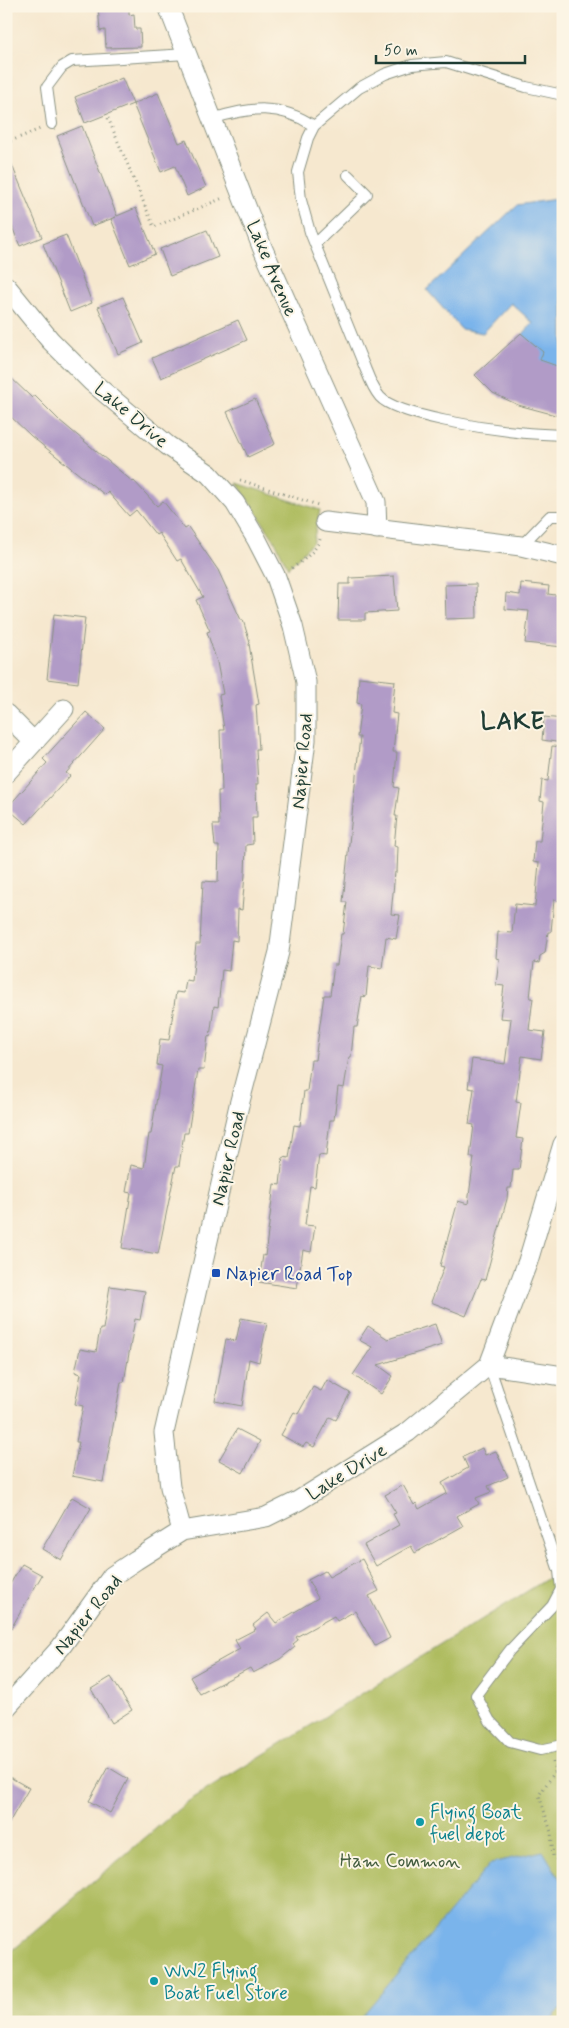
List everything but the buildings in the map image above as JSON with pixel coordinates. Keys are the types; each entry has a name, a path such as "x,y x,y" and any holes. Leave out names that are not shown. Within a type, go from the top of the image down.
{"street":[{"name":"Lake Avenue","path":"168,6 262,247 376,502 377,529"},
{"name":"Lake Drive","path":"6,286 50,340 92,382 167,445 209,474 223,488 235,503 257,540"},
{"path":"325,522 521,546 563,556"},
{"name":"Napier Road","path":"6,1708 62,1647 112,1576 182,1531 170,1487 164,1433 239,1105 279,952 306,740 306,682 293,626 276,576 257,540"},
{"path":"6,773 64,709"},
{"path":"6,714 34,742"},
{"name":"Lake Drive","path":"182,1531 266,1517 298,1501 408,1432 489,1364 528,1262 563,1144"},
{"path":"489,1364 563,1376"}],"lane":[{"path":"52,124 47,87 62,67 72,61 187,54"},
{"path":"563,95 526,87 446,62 412,65 385,74 359,88 333,108 314,126 308,138 298,172 301,200 315,244 372,384 381,398 393,406 433,418 518,432 563,434"},
{"path":"212,118 230,113 276,109 298,116 314,126"},
{"path":"315,244 366,194 348,175"},
{"path":"521,546 550,516 563,516"},
{"path":"489,1364 559,1571 562,1589 552,1606 510,1650 476,1695 490,1721 510,1742 540,1750 563,1744"}],"path":[{"path":"108,118 154,227 240,191"},
{"path":"6,143 52,124"},
{"path":"233,478 327,508 319,543 300,563 276,576"},
{"path":"550,1748 555,1772 539,1795 551,1832 553,1856 563,1867"}],"green space":[{"path":"237,483 320,510 313,542 288,568 275,541"},
{"name":"Ham Common","path":"563,1569 563,2022 6,2022 6,1956 187,1802"}],"water":[{"path":"563,198 563,382 505,354 533,323 511,303 483,333 461,329 427,290 517,205"},
{"path":"543,1851 563,1884 563,2007 548,2022 357,2022 491,1863"}],"place":[{"name":"Napier Road Top","path":"216,1273"},
{"name":"Flying Boat fuel depot","path":"420,1822"},
{"name":"WW2 Flying Boat Fuel Store","path":"154,1981"}],"district":[{"name":"LAKE","path":"513,721"}]}
